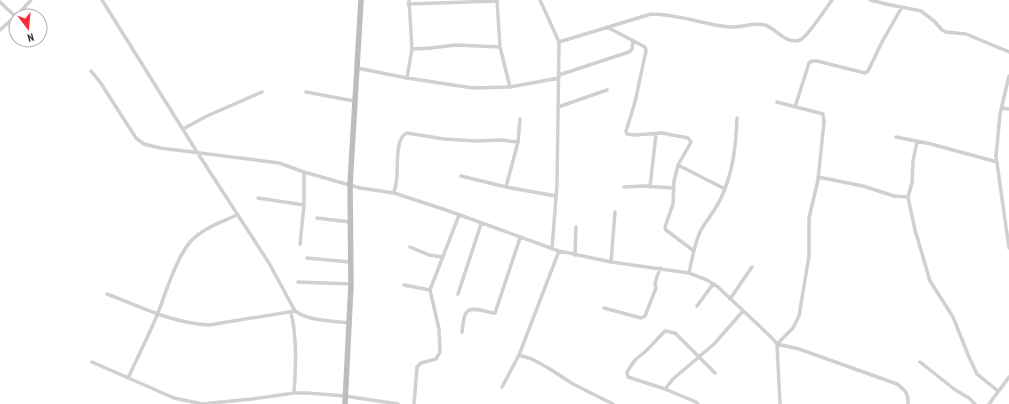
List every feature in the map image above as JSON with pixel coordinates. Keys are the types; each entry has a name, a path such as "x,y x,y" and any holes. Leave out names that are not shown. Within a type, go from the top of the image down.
{"street":[{"path":"23,8 31,0"},
{"path":"102,0 237,215 269,263 293,312 296,353 294,393"},
{"path":"345,404 351,284 350,185 361,0"},
{"path":"540,0 559,42 556,196 552,249"},
{"path":"559,42 651,14 663,14 730,27 763,24 770,27 783,37 793,41 802,40 832,0"},
{"path":"870,0 921,11 946,32 963,33 1009,52"},
{"path":"407,78 412,48 409,2 497,1 500,47 510,86"},
{"path":"0,2 8,9"},
{"path":"795,106 809,63 812,61 825,62 864,73 868,71 882,42 902,7"},
{"path":"0,30 8,23"},
{"path":"607,27 645,47 646,51 636,102 626,131 629,135 662,133 690,139 690,144 678,166 674,181 673,204 665,227 666,230 694,251"},
{"path":"357,68 407,78 473,88 510,86 559,77 631,51 633,41"},
{"path":"412,48 456,46 500,47"},
{"path":"91,71 100,82 136,138 144,144 160,148 280,163 304,172 360,188 394,193 559,251 611,262 689,273 713,284 777,344 780,404"},
{"path":"1009,76 996,142 997,162 1009,248"},
{"path":"558,107 608,90"},
{"path":"183,129 207,116 262,92"},
{"path":"306,92 354,101"},
{"path":"777,102 823,114 824,122 818,177 809,218 809,256 799,316 793,328 777,344"},
{"path":"1002,108 1009,109"},
{"path":"689,273 694,251 701,231 715,211 725,189 733,163 736,144 737,118"},
{"path":"506,187 518,142 520,119"},
{"path":"394,193 397,175 398,151 401,139 406,134 477,142 500,140 518,142"},
{"path":"650,186 656,134"},
{"path":"896,137 997,162"},
{"path":"917,142 913,161 912,183 908,197 915,230 930,281 953,317 969,357 978,374 998,391"},
{"path":"678,166 725,189"},
{"path":"300,244 304,206 304,172"},
{"path":"461,176 506,187 556,196"},
{"path":"818,177 863,186 894,196 908,197"},
{"path":"624,187 650,186 674,188"},
{"path":"258,198 304,206"},
{"path":"611,262 615,212"},
{"path":"128,378 184,250 200,233 237,215"},
{"path":"414,404 416,367 420,363 436,359 440,352 438,321 430,290 459,215"},
{"path":"317,218 350,222"},
{"path":"458,294 481,224"},
{"path":"575,255 576,226"},
{"path":"462,332 466,313 469,310 478,309 494,314 495,313 520,238"},
{"path":"410,247 429,255 443,257"},
{"path":"502,387 518,355 559,251"},
{"path":"307,258 350,262"},
{"path":"730,299 752,267"},
{"path":"604,308 643,318 656,288 655,283 660,268"},
{"path":"298,282 351,284"},
{"path":"697,306 713,284"},
{"path":"404,285 430,290"},
{"path":"107,294 170,319 195,324 208,325 293,312 310,317 350,323"},
{"path":"665,389 673,379 714,344 743,311"},
{"path":"698,404 665,389 628,377 627,372 635,360 646,352 665,331 675,333 715,373"},
{"path":"777,344 799,349 897,384 907,393 908,404"},
{"path":"518,355 532,359 573,384 613,404"},
{"path":"92,362 188,403 202,404 294,393 345,396 398,404"},
{"path":"920,362 975,404"},
{"path":"989,404 1009,377"}]}
